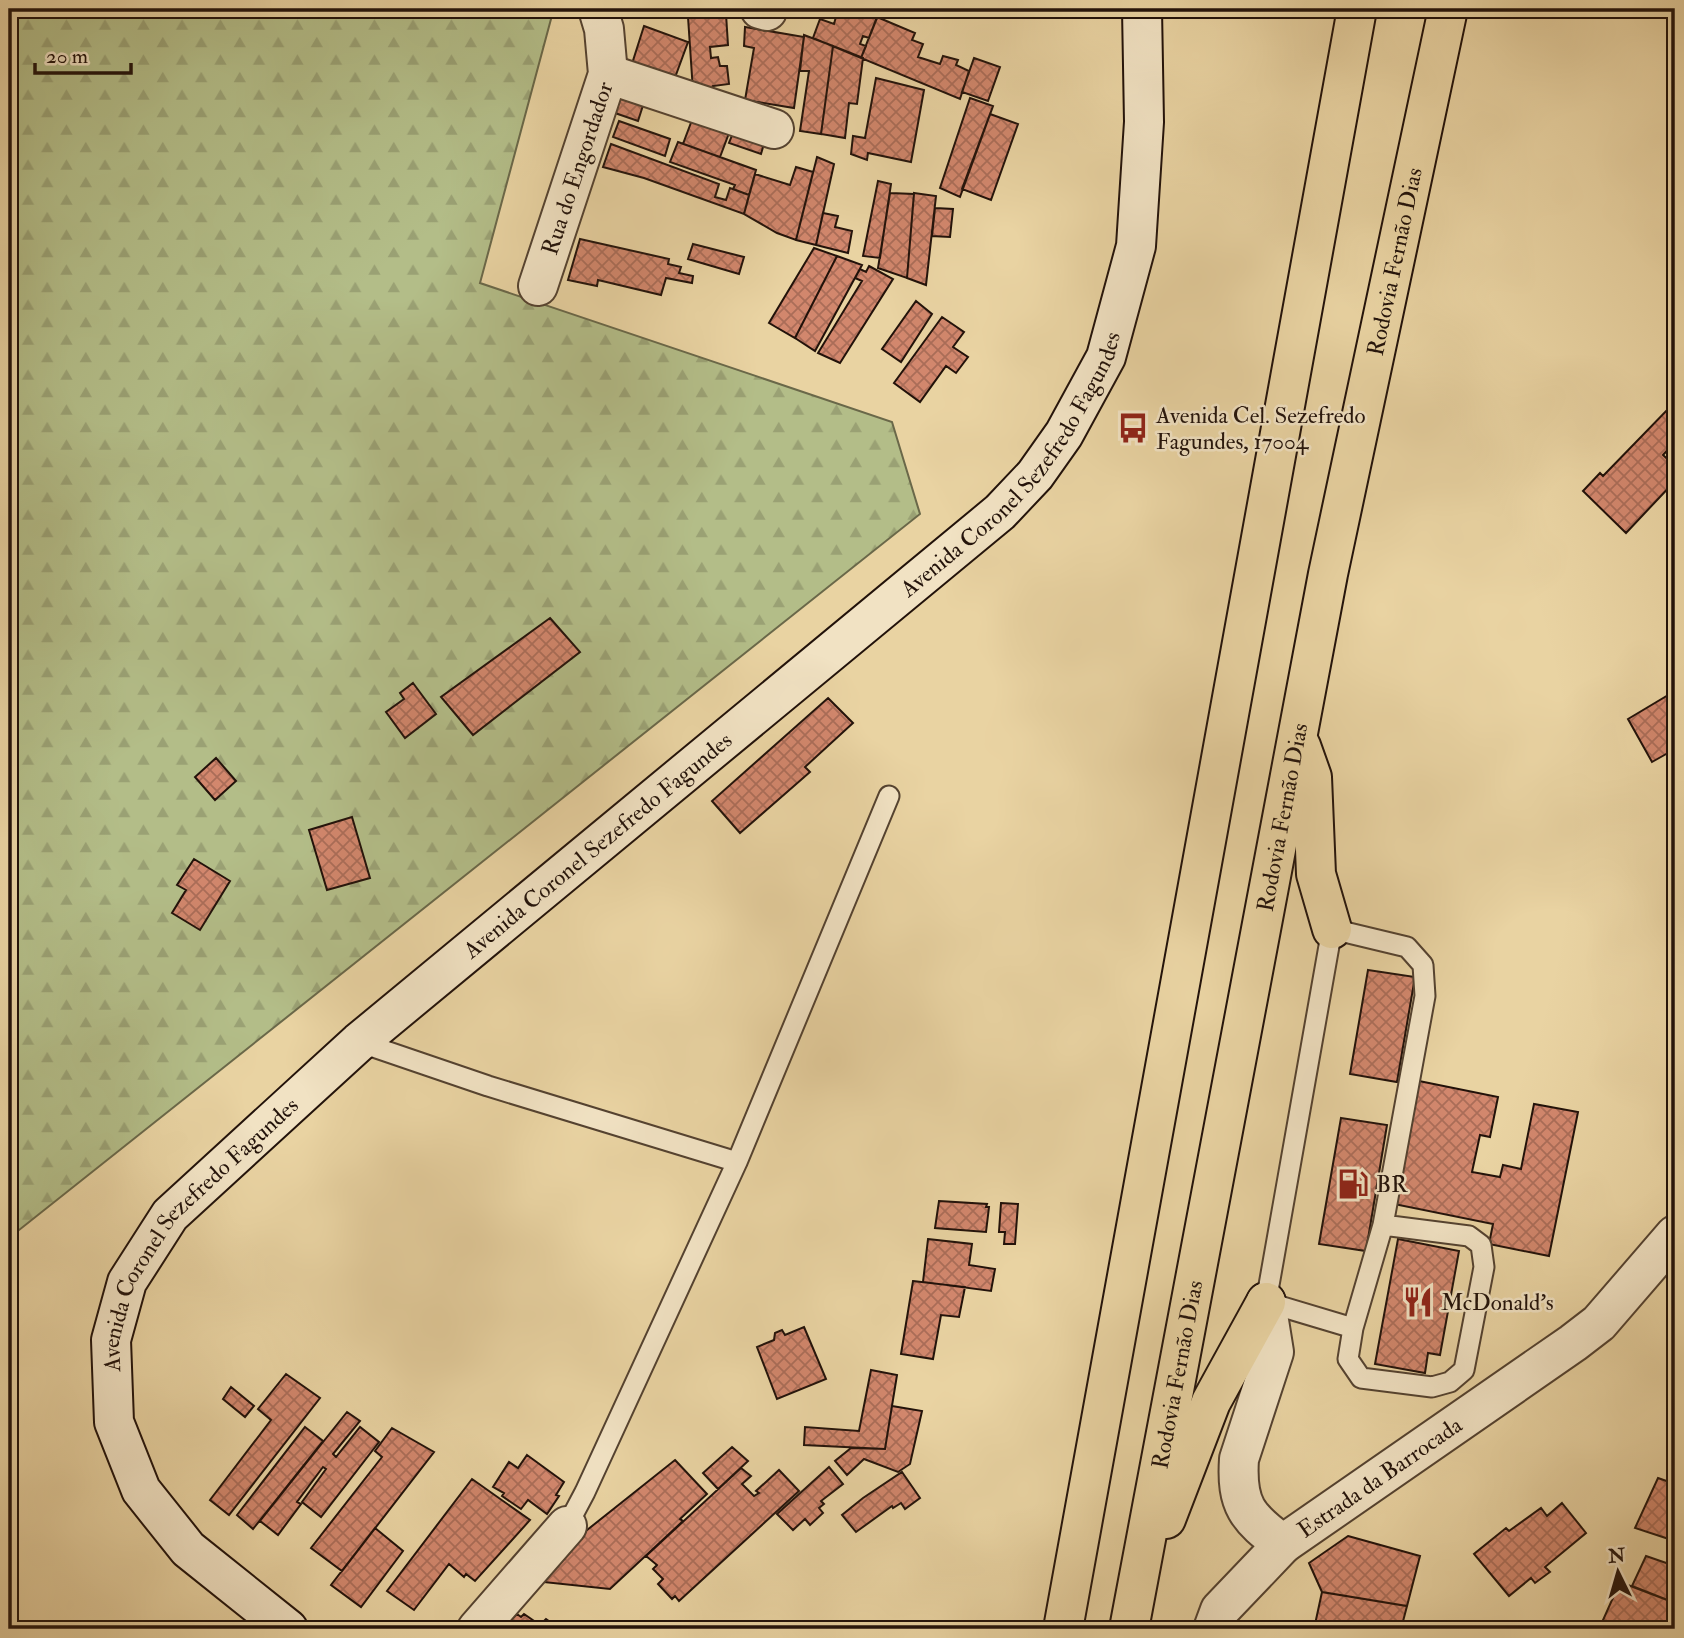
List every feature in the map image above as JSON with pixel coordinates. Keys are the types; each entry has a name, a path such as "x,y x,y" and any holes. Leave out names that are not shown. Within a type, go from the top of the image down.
{"highway":[{"path":"1063,1629 1357,9"},
{"name":"Rodovia Fernão Dias","path":"1129,1629 1328,574 1448,9"},
{"path":"1297,733 1312,777 1316,874 1332,929"},
{"path":"1140,1567 1167,1517 1221,1381 1266,1302"}],"main road":[{"name":"Rua do Engordador","path":"538,286 608,74 604,29 598,9"},
{"name":"Avenida Coronel Sezefredo Fagundes","path":"288,1629 188,1549 141,1490 114,1422 111,1340 127,1282 170,1214 359,1042 1000,512 1035,475 1064,434 1106,357 1136,246 1144,122 1142,9"},
{"path":"608,74 774,129"},
{"name":"Estrada da Barrocada","path":"1266,1302 1274,1352 1239,1459 1238,1475 1241,1503 1259,1527 1283,1544 1599,1323 1675,1235"},
{"path":"477,1629 567,1526"},
{"path":"1213,1629 1220,1610 1283,1544"}],"lane":[{"path":"567,1526 737,1162 889,796"},
{"path":"1353,1328 1266,1302 1332,929 1407,947 1423,965 1425,996 1383,1225 1353,1328 1348,1359 1361,1378 1432,1387 1450,1382 1464,1370 1483,1267 1481,1245 1469,1236 1383,1225"},
{"path":"359,1042 488,1086 737,1162"}],"green space":[{"path":"9,9 547,9 551,19 480,283 892,422 920,514 9,1238"}],"building":[{"path":"827,9 870,9 879,13 869,38 863,36 860,44 866,46 861,58 813,38 820,19 834,24 837,13"},
{"path":"726,14 728,45 710,47 711,58 718,57 720,66 727,66 729,84 713,86 714,97 693,91 688,17"},
{"path":"877,17 915,33 912,40 923,44 918,57 940,64 943,56 958,60 956,65 969,71 960,99 861,58"},
{"path":"644,26 688,42 673,83 631,67"},
{"path":"745,27 804,37 794,108 745,100 754,48 744,46"},
{"path":"804,35 833,46 821,134 800,131 809,71 800,71"},
{"path":"833,46 863,58 857,104 849,103 845,138 821,134"},
{"path":"974,58 1000,67 988,101 962,92"},
{"path":"876,78 924,90 911,162 868,153 867,160 851,154 853,136 865,138"},
{"path":"623,86 646,96 638,121 615,113"},
{"path":"970,98 993,106 960,197 940,188"},
{"path":"695,112 732,125 720,157 683,144"},
{"path":"990,114 1018,124 991,200 962,189"},
{"path":"619,121 670,139 665,156 613,137"},
{"path":"735,128 765,140 761,154 729,143"},
{"path":"678,142 756,170 749,195 733,189 735,185 670,162"},
{"path":"611,144 719,184 715,197 726,200 730,188 749,195 744,214 644,178 603,167"},
{"path":"817,157 834,164 816,245 796,240"},
{"path":"796,167 813,172 796,240 777,233 744,214 755,174 790,185"},
{"path":"878,181 891,184 880,258 863,256"},
{"path":"890,193 914,194 907,278 878,268"},
{"path":"914,193 936,196 926,285 907,278"},
{"path":"935,208 953,209 950,237 932,236"},
{"path":"823,213 838,216 835,227 852,231 848,253 816,245"},
{"path":"580,239 669,259 668,264 681,267 679,273 693,276 692,283 666,278 661,295 598,280 597,286 568,280"},
{"path":"693,244 744,257 739,274 688,259"},
{"path":"814,248 837,256 795,338 769,323"},
{"path":"837,256 862,265 815,351 795,338"},
{"path":"869,266 893,279 840,363 818,353 862,281 855,278 860,269 866,272"},
{"path":"916,301 932,314 901,362 882,349"},
{"path":"942,317 964,332 953,347 968,357 956,373 946,366 920,402 894,383"},
{"path":"1671,406 1675,411 1675,442 1663,455 1675,466 1675,481 1626,533 1583,491 1600,473 1603,476"},
{"path":"550,618 580,652 473,735 441,697"},
{"path":"413,683 436,714 405,738 386,712 404,699 400,693"},
{"path":"1675,691 1675,749 1652,762 1628,719"},
{"path":"828,698 853,723 805,767 810,772 740,833 712,801"},
{"path":"216,758 236,781 215,800 195,777"},
{"path":"352,817 370,878 327,890 309,830"},
{"path":"194,859 230,881 200,930 172,913 186,890 177,885"},
{"path":"1368,970 1415,977 1397,1082 1350,1074"},
{"path":"1419,1081 1498,1097 1490,1137 1480,1135 1472,1172 1500,1177 1503,1165 1521,1169 1534,1104 1578,1112 1549,1256 1489,1244 1493,1224 1394,1204"},
{"name":"BR","path":"1341,1118 1387,1125 1366,1251 1319,1244"},
{"path":"939,1201 987,1204 986,1207 989,1207 986,1232 935,1228"},
{"path":"1001,1203 1018,1204 1015,1244 1004,1244 1005,1232 999,1232"},
{"path":"928,1239 972,1244 969,1265 995,1269 991,1291 923,1282"},
{"name":"McDonald's","path":"1398,1239 1459,1251 1440,1355 1428,1353 1425,1373 1375,1364"},
{"path":"913,1281 965,1287 959,1317 941,1315 933,1359 901,1354"},
{"path":"804,1327 826,1379 777,1399 757,1347 774,1340 775,1333 782,1330 785,1335"},
{"path":"871,1370 897,1375 885,1449 804,1445 805,1427 859,1431"},
{"path":"286,1374 320,1398 229,1515 210,1500 271,1420 258,1409"},
{"path":"231,1387 254,1406 245,1417 223,1399"},
{"path":"892,1406 922,1411 910,1464 898,1472 864,1459 847,1475 835,1461 851,1448 885,1449"},
{"path":"347,1412 360,1421 333,1454 336,1457 360,1427 379,1442 321,1517 302,1502 326,1469 323,1467 297,1502 301,1504 278,1535 260,1521"},
{"path":"305,1427 323,1441 253,1529 237,1515"},
{"path":"392,1428 434,1452 342,1571 311,1548 382,1457 375,1451"},
{"path":"1675,1443 1675,1465 1668,1462"},
{"path":"732,1447 748,1461 718,1489 703,1473"},
{"path":"527,1455 564,1482 556,1495 559,1496 547,1514 528,1500 521,1509 493,1487 509,1462 518,1468"},
{"path":"675,1460 707,1494 680,1519 683,1521 610,1589 534,1581 572,1542"},
{"path":"829,1467 843,1484 821,1501 824,1504 819,1508 823,1513 810,1525 805,1519 793,1530 777,1514"},
{"path":"741,1468 751,1476 742,1484 754,1496 779,1470 799,1491 679,1601 675,1596 672,1599 658,1584 663,1579 653,1569 657,1565 646,1556"},
{"path":"902,1472 920,1498 905,1509 901,1503 893,1508 892,1506 856,1532 842,1515"},
{"path":"1658,1478 1675,1484 1675,1541 1635,1528"},
{"path":"472,1479 530,1520 475,1581 466,1574 464,1577 449,1564 414,1610 387,1591"},
{"path":"1562,1503 1586,1533 1545,1567 1550,1572 1535,1583 1531,1578 1509,1596 1474,1554 1506,1528 1509,1531 1541,1508 1547,1516"},
{"path":"375,1528 403,1551 361,1607 331,1585"},
{"path":"1348,1536 1420,1556 1407,1606 1322,1592 1309,1563"},
{"path":"1646,1556 1675,1566 1675,1603 1632,1586"},
{"path":"1620,1582 1675,1603 1675,1629 1599,1629"},
{"path":"1322,1592 1407,1606 1401,1629 1314,1629"},
{"path":"517,1614 521,1617 524,1614 540,1625 546,1619 560,1629 502,1629"}],"place":[{"name":"Avenida Cel. Sezefredo Fagundes, 17004","path":"1133,428"},
{"name":"BR","path":"1353,1184"},
{"name":"McDonald's","path":"1418,1302"}]}
